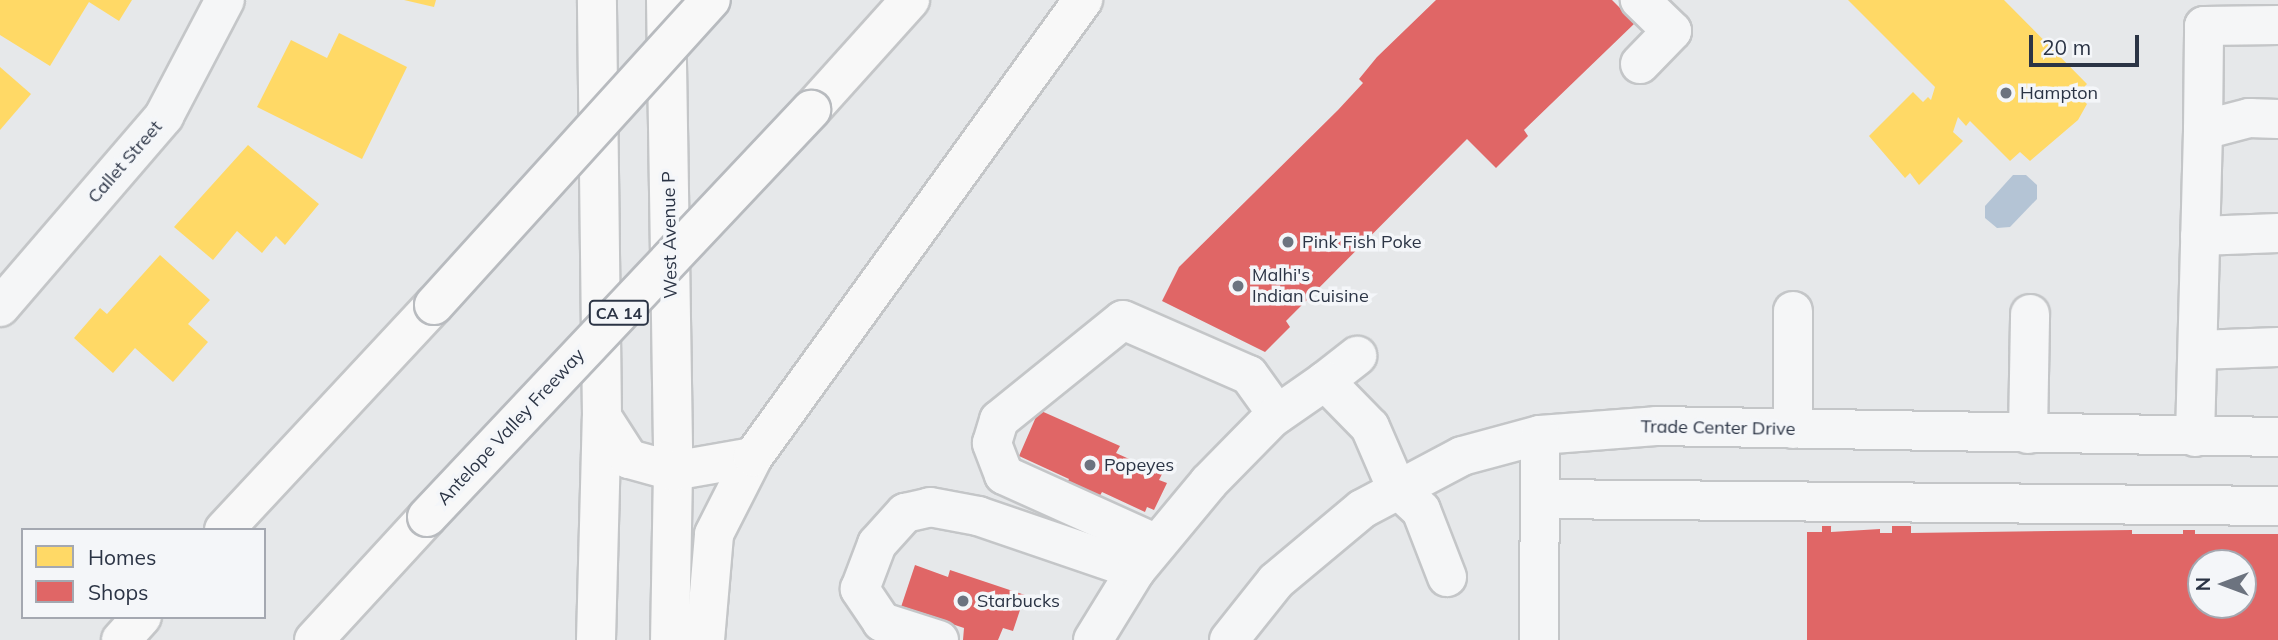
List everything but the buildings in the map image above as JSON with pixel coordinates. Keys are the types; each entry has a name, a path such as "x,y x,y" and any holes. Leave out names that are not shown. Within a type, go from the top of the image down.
{"main road":[{"path":"596,640 602,417 597,0"},
{"name":"West Avenue P","path":"666,0 673,471 670,640"},
{"path":"226,528 434,305 711,0"},
{"name":"Antelope Valley Freeway","path":"314,640 811,110 910,0"},
{"path":"705,640 714,534 753,457 1083,0"},
{"path":"602,417 629,459 673,471 753,457"},
{"path":"121,640 140,619"}],"street":[{"name":"Callet Street","path":"0,307 164,116 225,0"},
{"path":"1640,0 1672,31 1640,64"},
{"path":"2195,437 2204,26 2278,25"},
{"path":"2203,130 2249,118 2278,118"},
{"path":"2200,236 2278,233"},
{"path":"1793,311 1793,429"},
{"path":"2028,434 2030,314"},
{"path":"1147,557 1004,475 992,443 999,420 1123,320 1248,376 1277,414"},
{"path":"2198,350 2278,346"},
{"path":"1093,640 1147,557 1209,482 1277,414 1357,356"},
{"path":"1325,381 1370,426 1396,487 1421,510 1447,577"},
{"name":"Trade Center Drive","path":"1229,640 1299,559 1396,487 1462,456 1540,435 1602,427 2278,437"},
{"path":"1538,640 1540,435"},
{"path":"1539,499 2278,506"},
{"path":"939,640 882,622 860,589 877,544 905,513 930,508 978,516 1147,557"}],"water":[{"path":"2013,175 2026,175 2037,185 2037,199 2010,227 1997,228 1985,218 1985,206"}],"place":[{"name":"Hampton","path":"2006,93"},
{"name":"Pink Fish Poke","path":"1288,242"},
{"name":"Malhi's Indian Cuisine","path":"1238,286"},
{"name":"Popeyes","path":"1090,465"},
{"name":"Starbucks","path":"963,601"}]}
